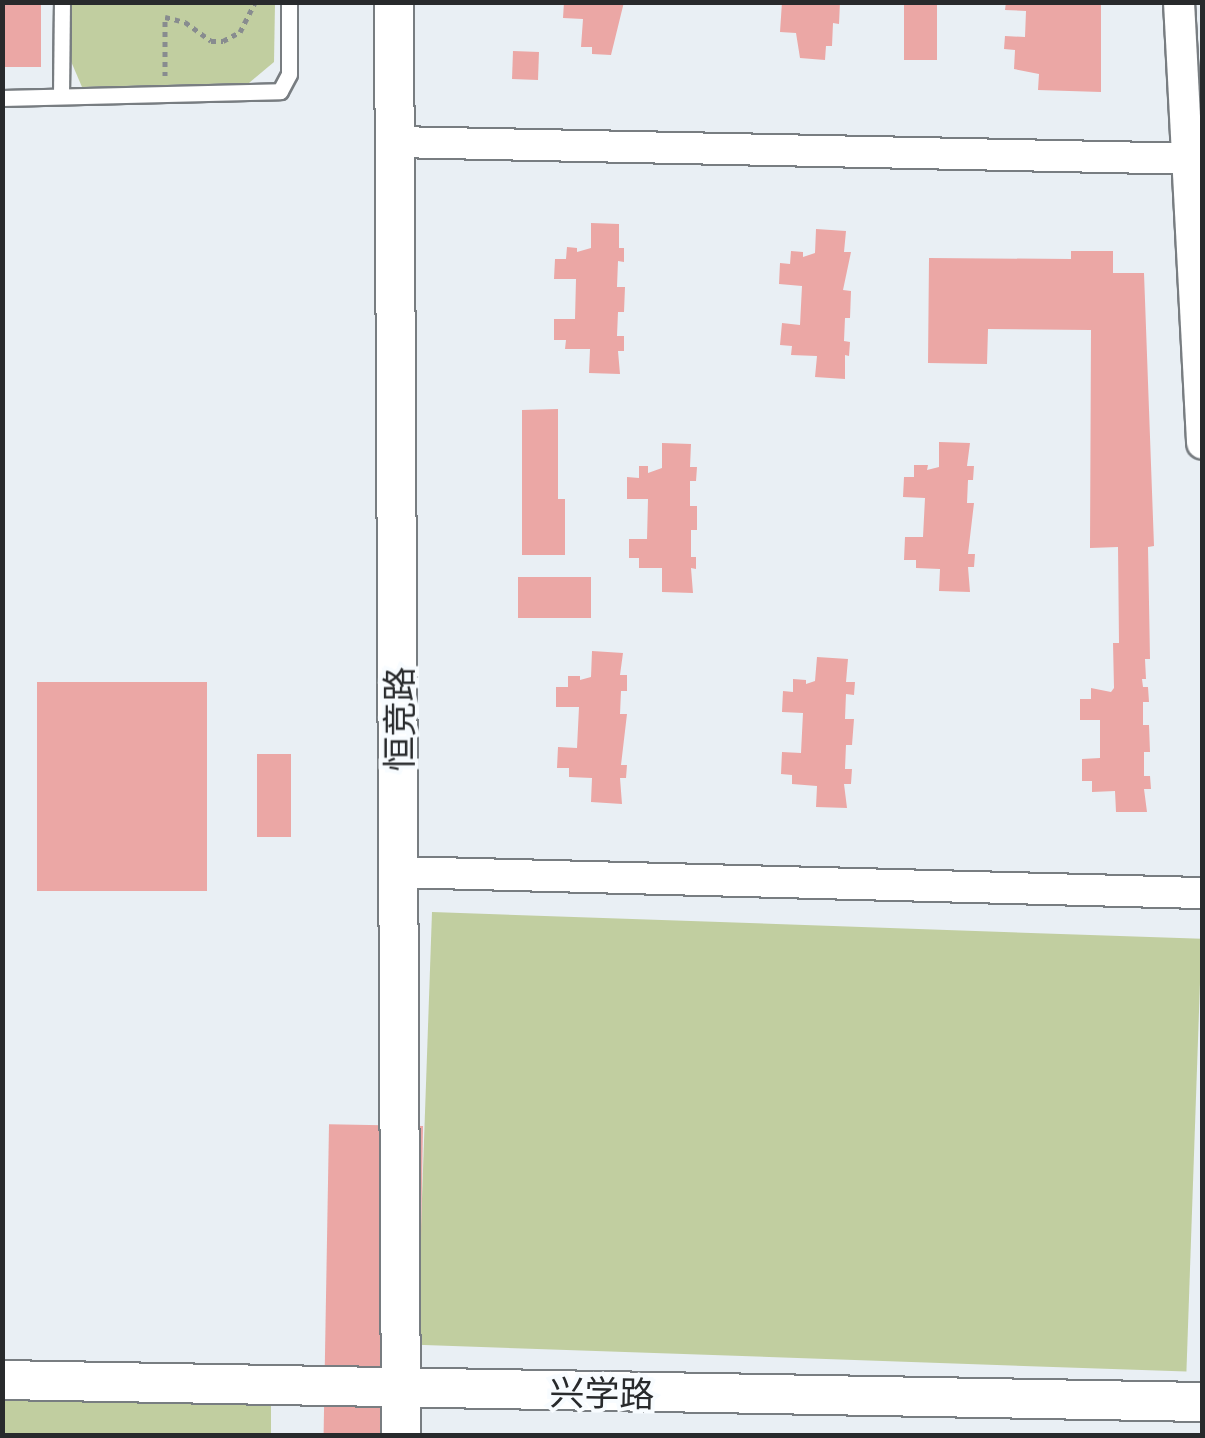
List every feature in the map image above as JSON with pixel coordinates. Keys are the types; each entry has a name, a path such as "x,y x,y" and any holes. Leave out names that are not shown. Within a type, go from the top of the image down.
{"street":[{"name":"恒竞路","path":"394,2 402,1436"},
{"path":"1179,2 1194,159 1202,444"},
{"path":"395,142 1194,159"},
{"path":"398,872 1202,893"},
{"name":"兴学路","path":"2,1380 1202,1402"}],"lane":[{"path":"61,96 62,2"},
{"path":"2,98 280,91 289,74 289,2"}],"path":[{"path":"164,94 165,17 185,22 211,42 224,41 240,32 255,2"}],"green space":[{"path":"69,3 275,3 274,62 249,83 82,87 67,52"},
{"path":"432,912 1202,939 1186,1372 417,1345"},
{"path":"3,1385 271,1385 271,1436 3,1436"}],"building":[{"path":"2,2 41,2 41,67 2,67"},
{"path":"564,2 624,2 611,55 592,54 592,47 581,47 583,19 563,18"},
{"path":"782,2 840,2 839,24 833,23 832,46 826,46 825,60 800,58 796,33 780,32"},
{"path":"904,2 937,2 937,60 904,60"},
{"path":"1006,2 1101,2 1101,92 1038,90 1039,74 1014,69 1015,50 1004,49 1005,36 1025,37 1026,11 1005,10"},
{"path":"513,51 539,52 538,80 512,79"},
{"path":"591,223 619,224 619,248 624,248 624,262 618,261 617,287 625,287 624,312 618,312 617,336 624,336 624,351 618,351 620,374 589,373 590,349 565,349 566,340 554,340 554,319 575,319 576,279 554,279 555,259 566,259 567,247 577,248 577,252 591,248"},
{"path":"816,229 846,231 844,252 851,252 843,290 851,291 850,318 845,318 844,341 850,342 849,356 845,355 845,379 815,377 817,356 791,355 792,346 780,345 782,323 800,325 802,286 779,284 780,263 790,264 791,251 803,252 803,257 815,253"},
{"path":"1071,251 1113,251 1113,273 1144,273 1154,546 1148,547 1150,659 1145,659 1146,679 1142,679 1143,687 1148,687 1149,702 1143,702 1143,725 1149,725 1150,752 1144,752 1144,776 1150,776 1151,789 1144,789 1147,812 1116,812 1115,791 1092,792 1092,781 1082,781 1082,759 1100,758 1100,720 1080,720 1080,699 1091,699 1091,688 1111,692 1114,688 1113,643 1119,643 1118,547 1090,548 1091,330 988,329 987,364 928,363 929,258 1071,259"},
{"path":"558,409 558,499 565,499 565,555 522,555 522,410"},
{"path":"939,442 970,443 967,466 974,466 973,480 968,480 967,503 974,503 968,554 975,554 974,567 968,567 970,592 939,591 940,569 916,568 916,560 904,560 905,537 923,537 925,498 903,497 904,477 914,477 914,465 928,465 927,470 939,467"},
{"path":"662,443 691,444 690,467 697,467 696,481 690,481 690,506 697,506 697,530 691,530 691,557 696,557 696,569 691,568 693,593 662,592 662,568 639,568 639,558 629,558 629,539 647,539 648,499 627,499 627,477 639,478 639,466 648,466 648,473 662,468"},
{"path":"518,577 591,577 591,618 518,618"},
{"path":"592,651 623,653 620,675 627,675 627,691 621,691 620,714 627,714 621,765 627,765 626,778 620,778 622,804 591,802 592,778 569,777 569,768 557,768 558,747 577,748 579,707 556,707 556,687 568,687 568,676 580,676 580,680 591,677"},
{"path":"817,657 848,659 846,682 855,682 854,695 846,694 845,719 854,719 852,745 846,745 845,769 852,769 851,784 844,784 847,808 816,807 817,786 792,784 792,775 781,774 782,752 801,753 803,713 782,712 783,691 793,692 793,679 806,680 806,684 815,681"},
{"path":"37,682 207,682 207,891 37,891"},
{"path":"257,754 291,754 291,837 257,837"},
{"path":"329,1124 423,1126 418,1436 324,1434"}]}
